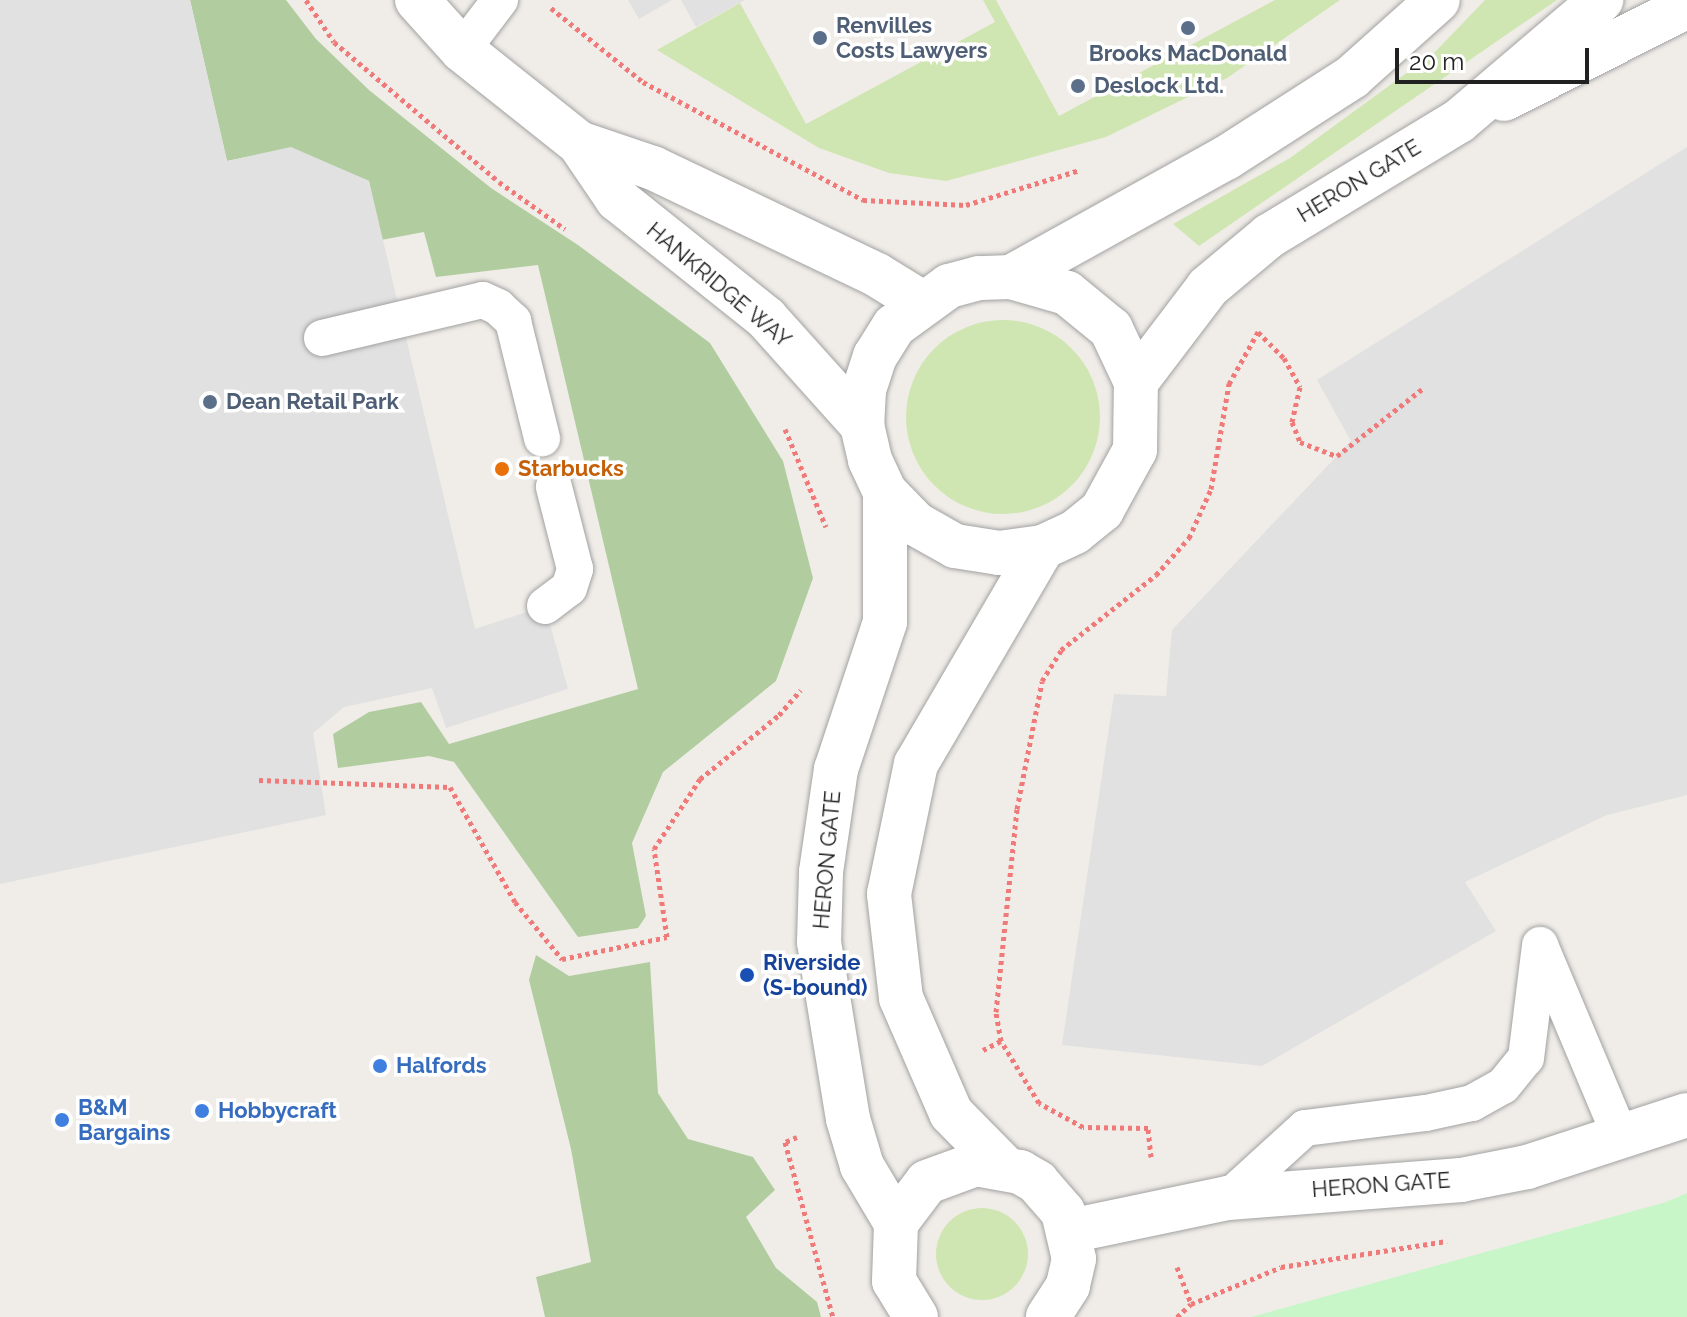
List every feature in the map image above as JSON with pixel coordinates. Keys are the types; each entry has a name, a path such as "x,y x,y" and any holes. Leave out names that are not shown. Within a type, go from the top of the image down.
{"street":[{"name":"HANKRIDGE WAY","path":"417,0 462,50 579,143 617,199 766,318 862,425"},
{"name":"HERON GATE","path":"1011,277 1226,158 1352,77 1438,0"},
{"name":"HERON GATE","path":"1136,382 1208,287 1269,236 1459,121 1601,0"},
{"path":"1459,121 1591,58 1687,6"},
{"name":"HANKRIDGE WAY","path":"579,143 653,168 877,275 921,302"},
{"name":"HERON GATE","path":"1011,277 1039,281 1090,309 1126,354 1136,382 1135,450 1122,482 1102,510 1075,532 1043,547 999,553 955,546 916,524 885,492 870,460 862,425 864,390 875,356 894,326 921,302 979,278 1011,277"},
{"name":"HERON GATE","path":"885,492 885,622 836,769 821,872 819,942 848,1119 862,1166 896,1223"},
{"path":"1043,547 916,764 889,894 901,998 951,1113 1003,1166 1052,1195 1070,1231 1074,1259 1068,1286 1048,1317"},
{"name":"HERON GATE","path":"1070,1231 1155,1209 1228,1198 1461,1180 1527,1167 1687,1115"},
{"path":"916,1317 894,1281 896,1223 927,1182 951,1169 1003,1166"}],"lane":[{"path":"462,50 500,0"},
{"path":"322,338 483,300 498,307 513,321 542,438"},
{"path":"545,606 569,588 575,569 554,487"},
{"path":"1228,1198 1305,1128 1441,1110 1472,1103 1503,1086 1526,1058 1540,945 1620,1136"}],"path":[{"path":"306,0 334,42 499,182 577,237"},
{"path":"541,0 643,82 863,200 966,205 1084,168"},
{"path":"1191,1304 1155,1209 1148,1128 1083,1127 1039,1103 1001,1041 996,1012 1017,809 1042,681 1061,650 1156,575 1189,538 1211,489 1229,384 1258,332 1284,358 1300,387 1292,422 1300,442 1337,456 1422,389"},
{"path":"781,422 797,449 829,538"},
{"path":"259,780 450,787 515,902 562,959 667,937 654,849 700,779 779,715 811,679"},
{"path":"1177,1317 1191,1304 1281,1267 1454,1240"}],"green space":[{"path":"190,0 286,0 316,39 369,90 491,188 578,245 710,343 783,461 813,578 776,681 663,772 632,843 646,916 638,928 578,937 454,762 429,756 338,768 333,734 369,712 421,702 449,744 638,689 538,265 436,277 424,232 381,240 369,181 291,148 227,161"},
{"path":"983,0 996,0 1059,116 1275,0 1340,0 1227,78 1106,137 946,181 889,173 819,148 657,50 740,3 806,124 995,22"},
{"path":"1485,0 1557,0 1199,246 1173,224 1290,158 1434,53"},
{"path":"1003,320 1040,327 1072,348 1093,380 1100,417 1093,454 1072,486 1040,507 1003,514 966,507 934,486 913,454 906,417 913,380 934,348 966,327"},
{"path":"536,955 569,976 650,962 658,1093 688,1139 753,1157 775,1190 746,1217 776,1268 817,1302 821,1317 545,1317 536,1277 591,1262 571,1149 529,980"},
{"path":"1687,1193 1687,1317 1251,1317 1666,1202"},
{"path":"982,1208 1000,1212 1014,1222 1024,1236 1028,1254 1024,1272 1014,1286 1000,1296 982,1300 964,1296 950,1286 940,1272 936,1254 940,1236 950,1222 964,1212"}],"shaded area":[{"name":"Dean Retail Park","path":"0,0 190,0 227,161 291,147 369,181 475,629 545,606 568,689 446,728 432,688 344,707 313,733 326,815 0,884"},
{"path":"628,0 672,0 639,19"},
{"path":"681,0 745,0 696,27"},
{"path":"1687,147 1687,795 1607,815 1465,882 1496,931 1262,1066 1062,1045 1114,694 1166,696 1172,630 1351,441 1317,380"}],"place":[{"name":"Brooks MacDonald","path":"1188,28"},
{"name":"Renvilles Costs Lawyers","path":"820,38"},
{"name":"Deslock Ltd.","path":"1078,86"},
{"name":"Dean Retail Park","path":"210,402"},
{"name":"Starbucks","path":"502,469"},
{"name":"Riverside (S-bound)","path":"747,975"},
{"name":"Halfords","path":"380,1066"},
{"name":"Hobbycraft","path":"202,1111"},
{"name":"B&M Bargains","path":"62,1120"}]}
